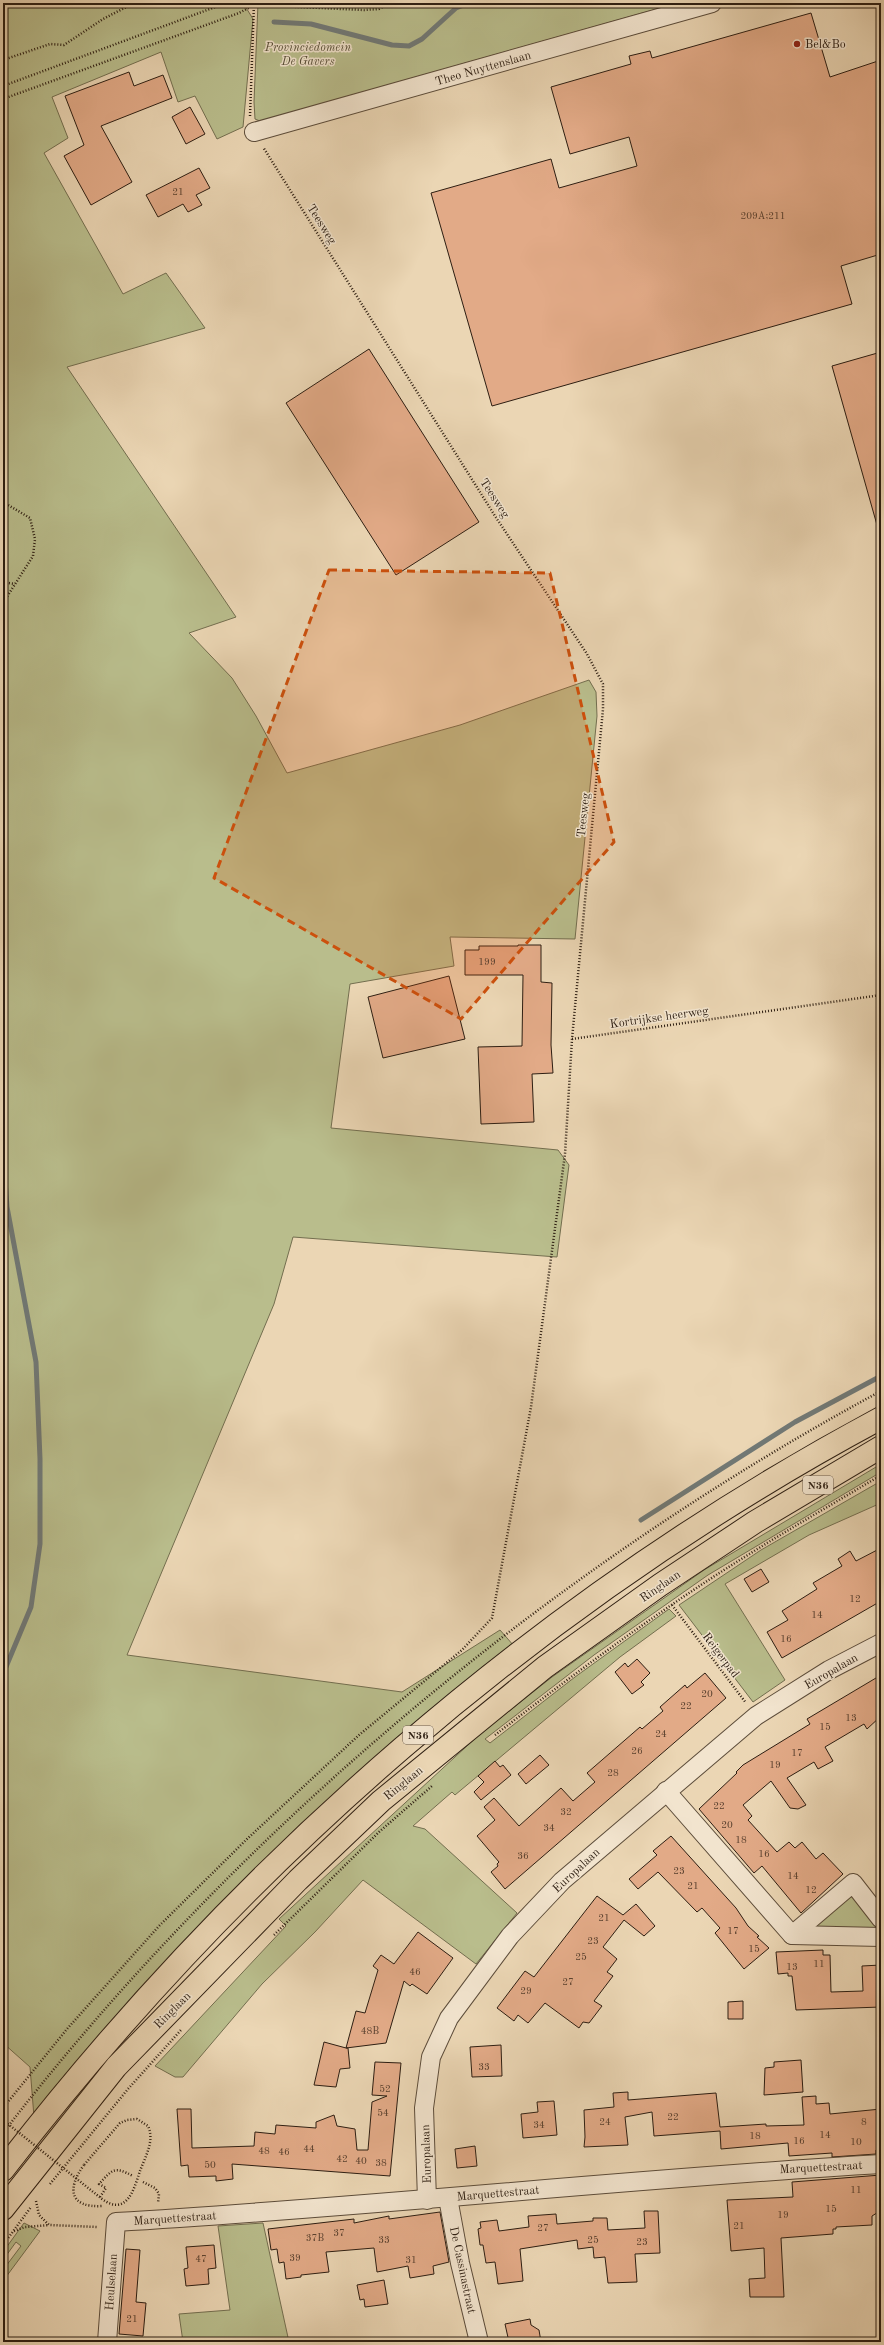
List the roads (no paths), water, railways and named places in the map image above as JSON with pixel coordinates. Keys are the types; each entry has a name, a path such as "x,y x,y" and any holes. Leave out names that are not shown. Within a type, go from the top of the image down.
{"main road":[{"name":"N36","path":"3,2170 97,2054 187,1952 273,1866 384,1764 485,1680 597,1594 695,1528 781,1474 881,1418"},
{"name":"Ringlaan","path":"3,2209 116,2067 298,1880 381,1801 545,1667 660,1585 755,1522 881,1447"}],"street":[{"name":"Theo Nuyttenslaan","path":"254,132 712,3"},
{"name":"Europalaan","path":"427,2200 424,2108 431,2057 449,2018 510,1936 562,1881 756,1716 829,1670 881,1642"},
{"path":"666,1791 792,1935 881,1937"},
{"path":"792,1935 853,1883 881,1919"},
{"name":"Marquettestraat","path":"116,2222 427,2200 744,2172 881,2164"},
{"name":"De Cassinastraat","path":"448,2198 460,2263 479,2342"},
{"name":"Heulselaan","path":"107,2342 116,2222"}],"waterway":[{"path":"274,22 311,24 392,45 409,46 422,39 456,8 469,3"},
{"path":"507,3 522,5 539,3"},
{"path":"3,1153 7,1207 36,1362 40,1459 40,1544 31,1607 3,1674"},
{"path":"641,1520 795,1422 881,1376"}],"place":[{"name":"Bel&Bo","path":"797,44"}],"park label":[{"name":"Provinciedomein De Gavers","path":"308,54"}]}
